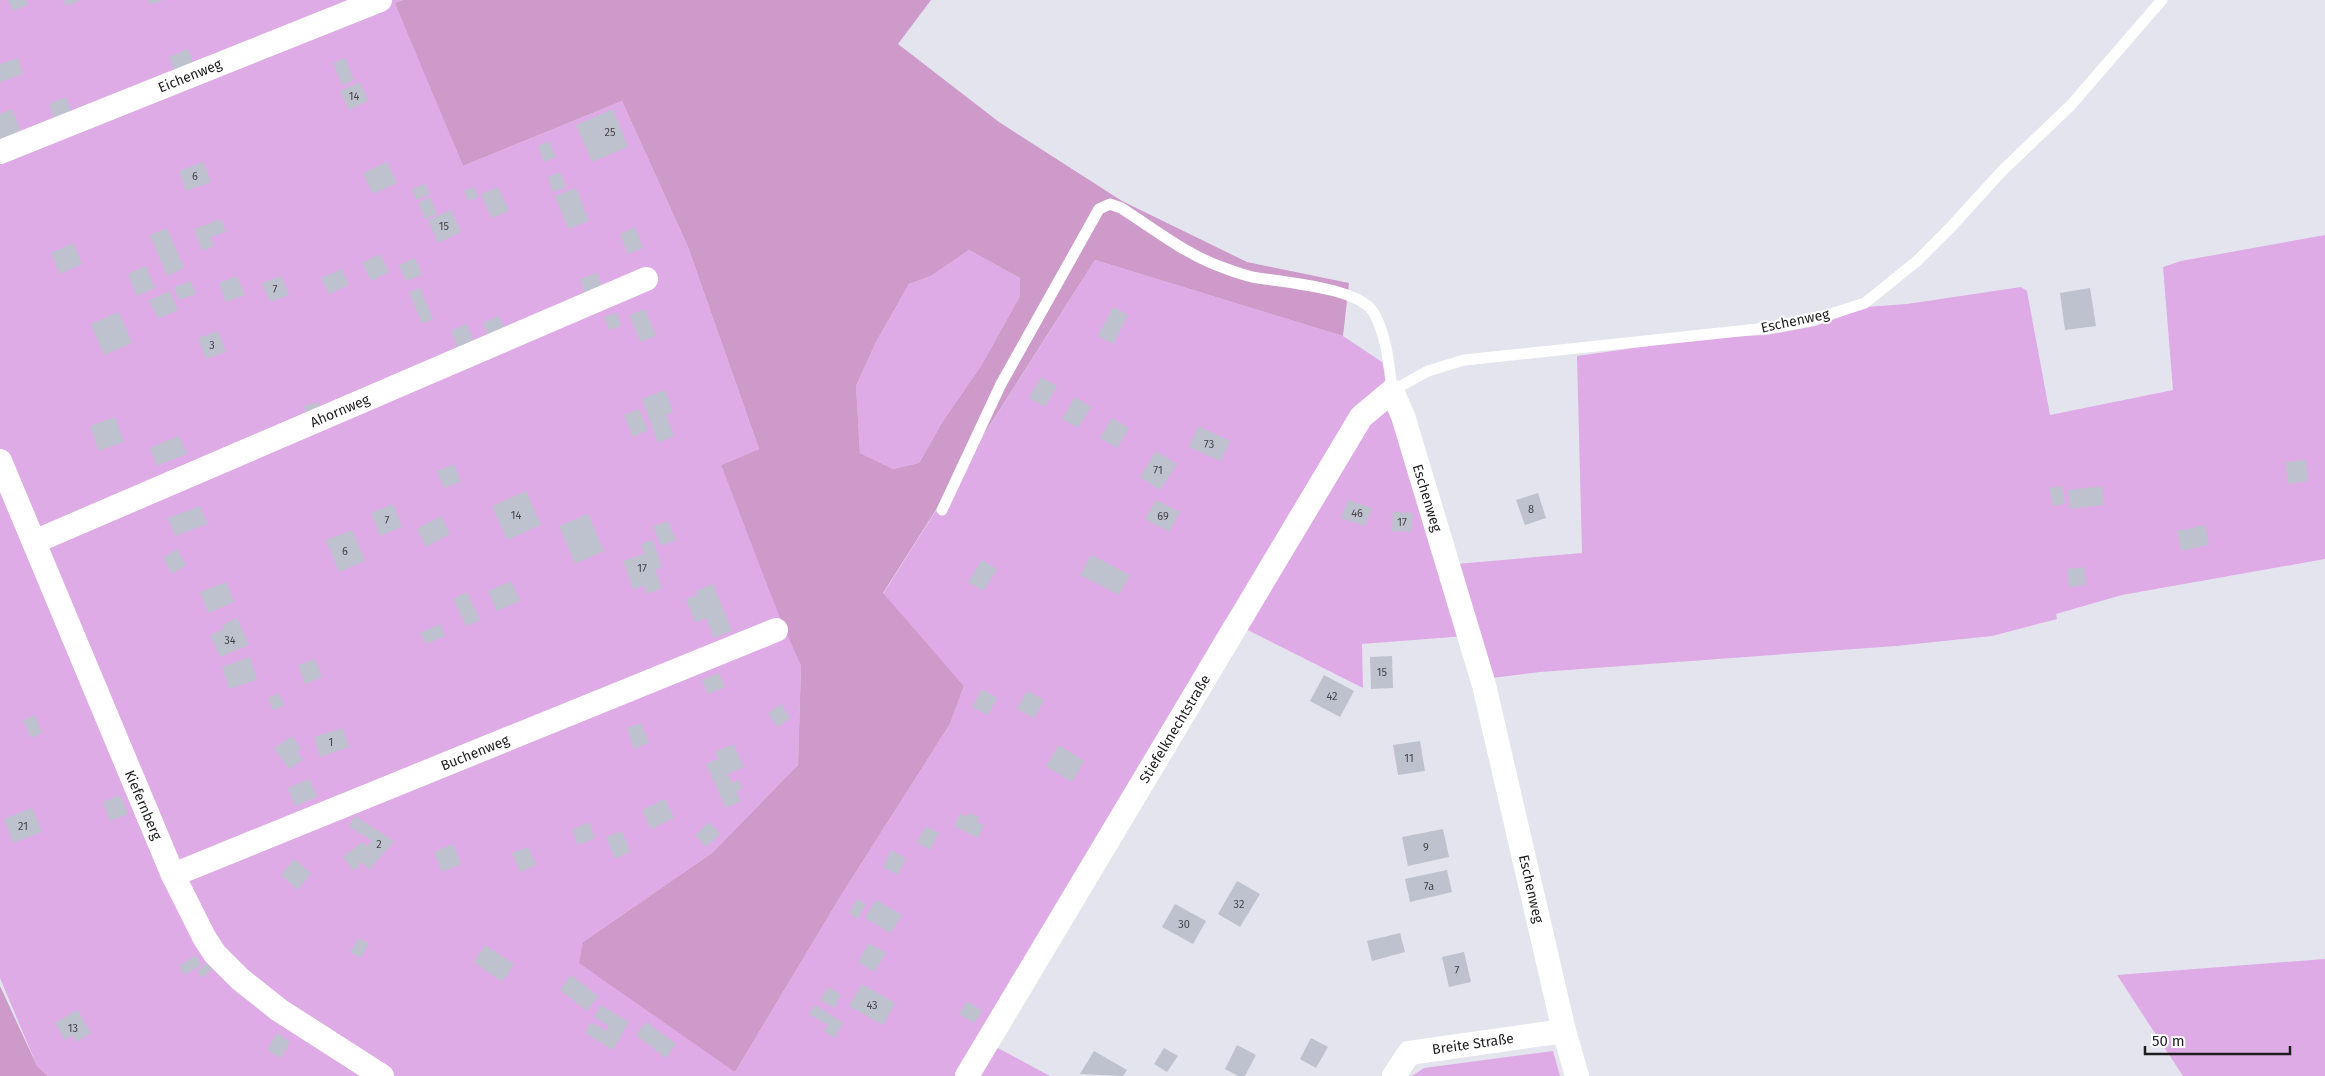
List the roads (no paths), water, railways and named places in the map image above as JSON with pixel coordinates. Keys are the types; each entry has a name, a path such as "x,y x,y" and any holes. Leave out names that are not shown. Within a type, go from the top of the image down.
{"street":[{"name":"Eichenweg","path":"0,152 380,0"},
{"name":"Ahornweg","path":"34,542 646,279"},
{"name":"Eschenweg","path":"1392,391 1403,416 1484,685 1564,1030 1577,1076"},
{"name":"Stiefelknechtstraße","path":"967,1076 1361,417 1392,391"},
{"name":"Kiefernberg","path":"0,461 173,875 204,937 215,954 240,979 279,1010 382,1076"},
{"name":"Buchenweg","path":"173,875 776,630"},
{"name":"Breite Straße","path":"1394,1076 1409,1053 1564,1030"}],"lane":[{"name":"Eschenweg","path":"1392,391 1428,371 1464,360 1777,328 1809,321 1865,303 1917,261 2003,170 2071,105 2162,0"},
{"path":"942,510 1006,376 1100,209 1110,204 1121,208 1185,251 1224,268 1250,276 1314,285 1357,300 1373,312 1388,354 1392,391"}]}
